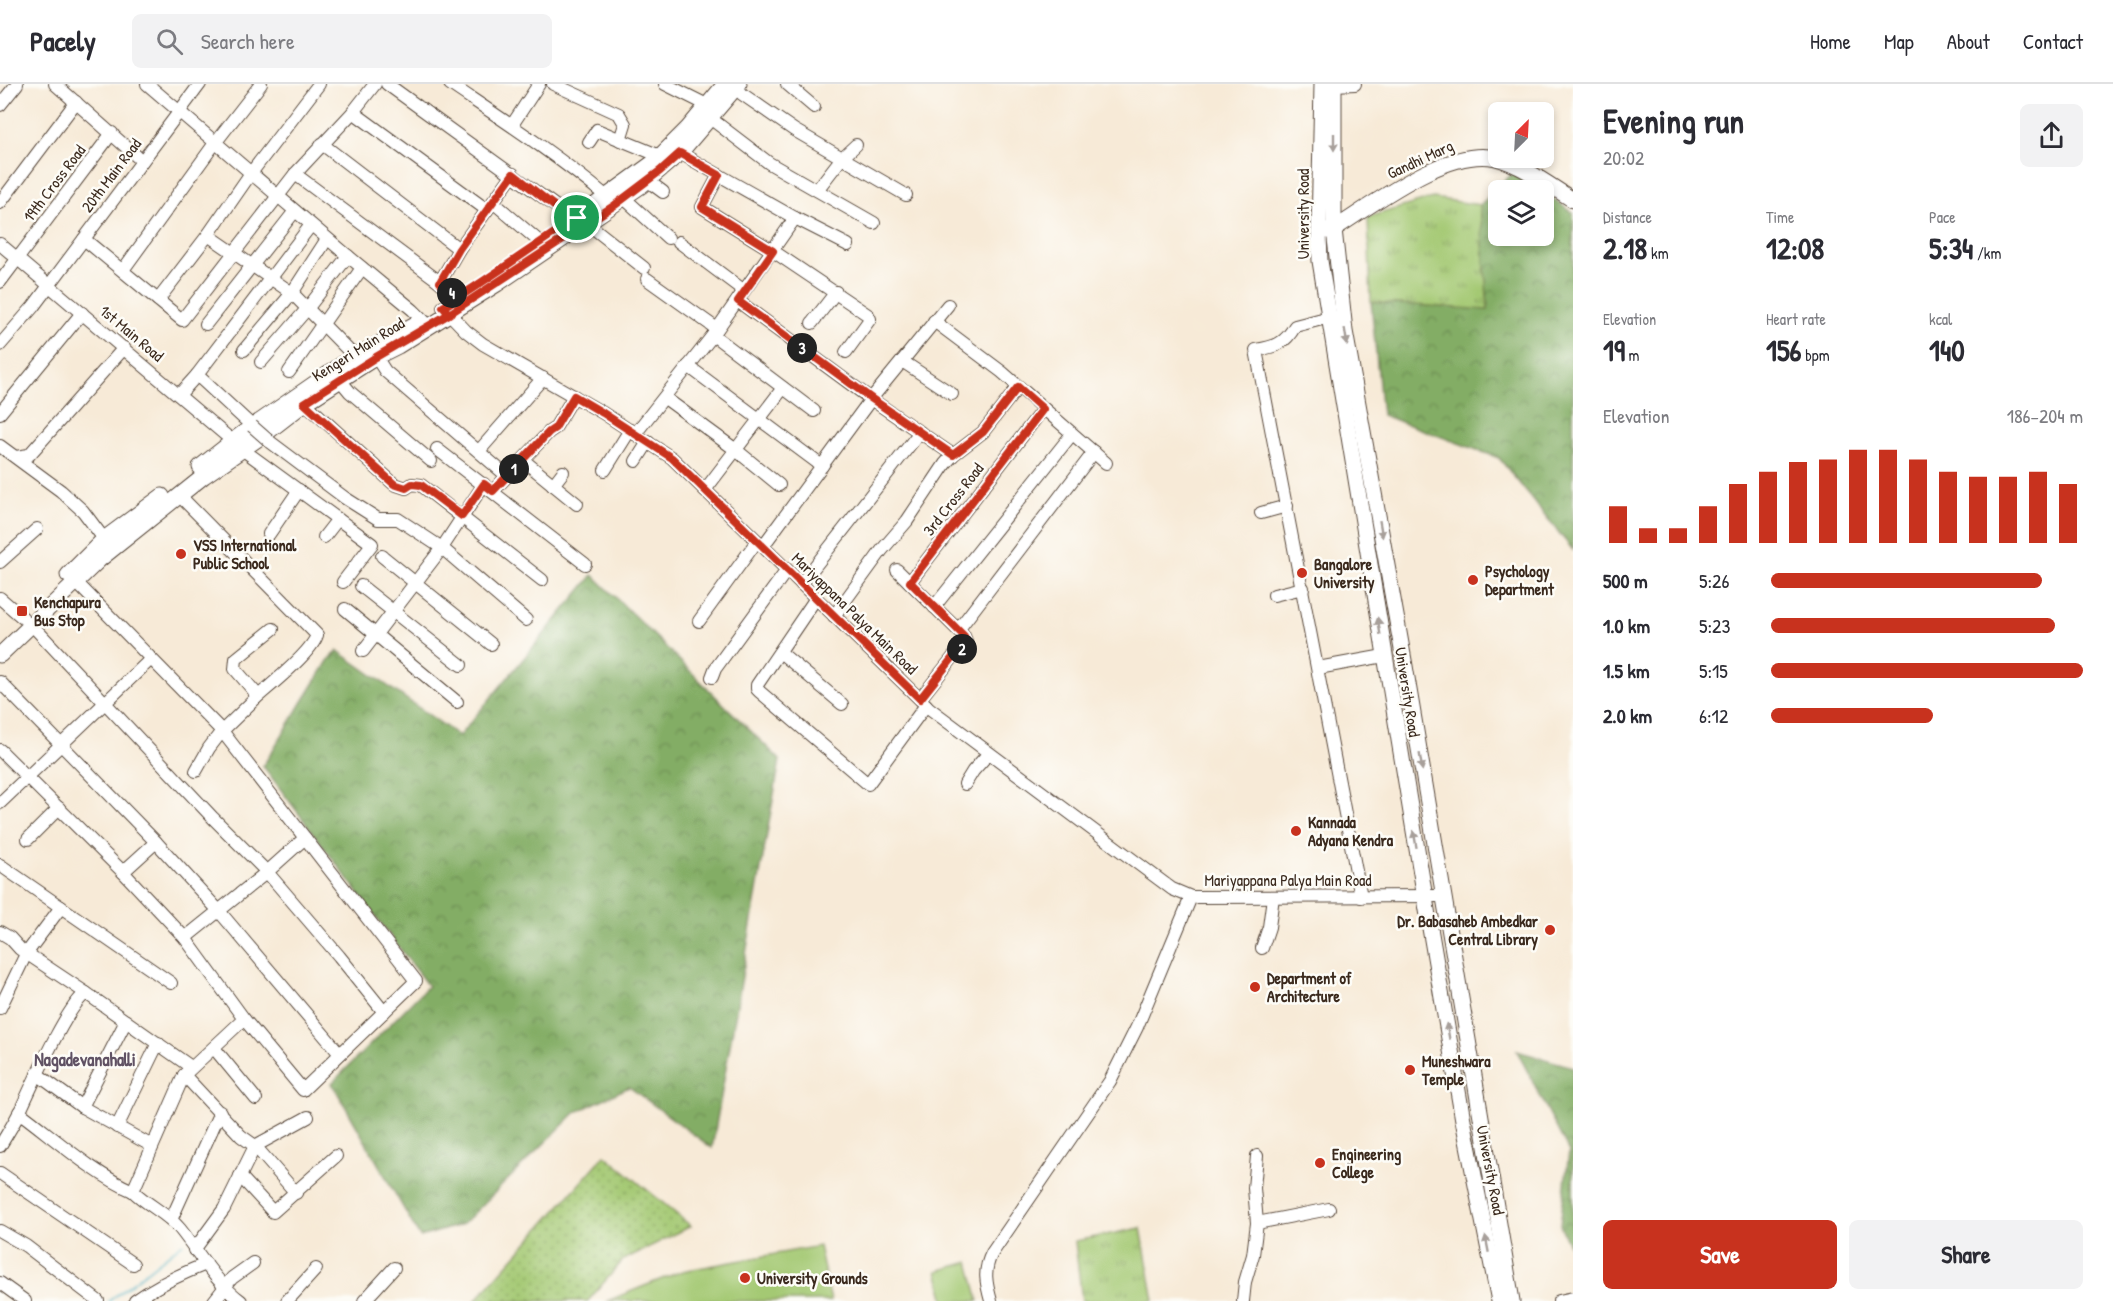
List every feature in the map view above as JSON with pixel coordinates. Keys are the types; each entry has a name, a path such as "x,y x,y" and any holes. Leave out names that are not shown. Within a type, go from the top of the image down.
{"main road":[{"name":"University Road","path":"1330,84 1334,230 1345,331 1405,666 1512,1301"},
{"name":"University Road","path":"1330,84 1318,233 1320,261 1384,656 1462,1113 1499,1301"},
{"name":"Kengeri Main Road","path":"446,310 457,298 541,243 624,198 648,181 680,153 709,112 734,85"},
{"name":"Kengeri Main Road","path":"0,654 27,621 104,539 238,445 265,434 304,403 582,221 607,197 660,156 688,128 709,112"},
{"name":"Gandhi Marg","path":"1318,233 1334,230 1405,183 1459,159 1494,158 1515,165 1573,200"},
{"name":"Kengeri Main Road","path":"0,643 111,549 180,495 238,445 252,426 355,357 426,323"}],"street":[{"path":"0,105 16,84"},
{"path":"55,84 112,132 142,161"},
{"path":"147,84 426,323"},
{"name":"20th Main Road","path":"0,345 49,285 200,84"},
{"path":"123,270 261,84"},
{"path":"158,300 208,235 251,172 319,84"},
{"path":"84,239 182,320 295,174 353,112 375,84"},
{"path":"387,84 554,206 582,221 783,388 814,411"},
{"path":"450,84 512,124 607,197"},
{"path":"512,124 539,84"},
{"path":"553,84 619,114 625,124 620,140"},
{"path":"665,84 709,112 769,163 874,223"},
{"path":"787,84 814,107"},
{"path":"1330,84 1355,84"},
{"path":"734,85 742,94 841,159 906,195"},
{"path":"0,203 76,102"},
{"path":"353,112 541,243"},
{"path":"589,142 597,130 660,156"},
{"name":"19th Cross Road","path":"0,282 112,132"},
{"path":"322,144 459,249"},
{"path":"817,190 841,159 856,145"},
{"path":"680,153 848,245"},
{"path":"295,174 440,282 457,298"},
{"path":"440,282 459,249 513,174"},
{"path":"719,175 702,207 773,251 868,315 870,319 846,352"},
{"path":"648,181 663,192"},
{"path":"624,198 740,296 872,399 953,455"},
{"path":"206,324 295,211"},
{"path":"605,470 633,432 665,398 715,332 795,218"},
{"path":"179,394 197,375 311,225"},
{"path":"208,235 292,293 355,357"},
{"path":"244,350 292,293 327,239"},
{"name":"1st Main Road","path":"0,244 238,445 372,544 343,582"},
{"path":"261,362 308,309 348,256"},
{"path":"289,372 362,268"},
{"path":"812,322 836,292"},
{"path":"699,621 948,305"},
{"name":"Mariyappana Palya Main Road","path":"446,310 466,331 483,344 574,396 672,458 923,702 1172,889 1191,897 1443,896"},
{"path":"0,413 82,313"},
{"path":"1330,317 1295,326 1284,342 1277,347 1256,350 1361,897"},
{"path":"934,321 1002,372 1106,463"},
{"path":"16,457 28,455 123,348"},
{"path":"376,357 385,371 507,476"},
{"path":"902,361 952,394"},
{"path":"688,366 822,466"},
{"path":"197,375 269,441 345,498 378,519 398,519 442,548 526,620"},
{"path":"479,451 543,378"},
{"path":"340,380 350,392 430,461"},
{"path":"834,616 882,550 907,521 953,455 983,432 1018,387"},
{"path":"705,490 783,388"},
{"path":"363,651 442,548 462,516 488,488 507,476 555,428 574,396"},
{"path":"665,398 779,485"},
{"path":"304,403 394,484 406,488 412,484 421,485 542,580"},
{"name":"3rd Cross Road","path":"910,582 1043,409"},
{"path":"801,584 920,432"},
{"path":"934,607 1072,434"},
{"path":"636,461 648,442"},
{"path":"0,446 83,511 104,539"},
{"path":"437,449 585,564"},
{"path":"958,630 1094,452"},
{"path":"523,460 576,504"},
{"path":"553,485 563,472"},
{"path":"269,534 298,490"},
{"path":"180,495 317,635 314,642 297,661 222,731 196,771"},
{"path":"1261,513 1287,506"},
{"path":"324,537 338,519"},
{"path":"0,562 37,529"},
{"path":"382,556 491,644"},
{"path":"712,678 715,669 787,570"},
{"path":"816,598 757,685 757,689 868,784 966,641 964,636 897,570"},
{"path":"0,750 123,872 185,938 244,1019 303,1090 416,981 222,731 75,581"},
{"path":"360,586 461,665"},
{"path":"1274,595 1303,588"},
{"path":"0,598 27,621 267,872 384,1012"},
{"path":"345,609 457,702"},
{"path":"256,698 254,691 235,669 234,663 273,629"},
{"path":"780,652 842,704"},
{"path":"1318,668 1384,656"},
{"path":"0,803 151,659"},
{"path":"0,682 156,842 219,911 340,1054"},
{"path":"965,784 973,771 990,753"},
{"path":"28,839 59,808"},
{"path":"185,938 267,872 304,838"},
{"path":"123,872 156,842"},
{"path":"0,865 171,983"},
{"path":"991,1301 985,1279 986,1264 1110,1080 1137,1027 1191,897"},
{"path":"1262,948 1269,927 1273,897"},
{"path":"0,1008 26,954 60,907"},
{"path":"0,932 26,954 158,1043 188,1071 220,1112 242,1136 255,1146 296,1193"},
{"path":"0,1146 79,998 86,993"},
{"path":"133,1191 188,1071 244,1019"},
{"path":"82,1107 126,1021"},
{"path":"117,1127 158,1043"},
{"path":"214,1048 256,1099"},
{"path":"37,1074 82,1107 152,1146"},
{"path":"19,1112 86,1162 120,1186 133,1191 171,1220 224,1287 241,1301"},
{"path":"171,1220 220,1112"},
{"path":"194,1250 224,1209 255,1146 308,1117"},
{"path":"240,1176 273,1212 336,1156"},
{"path":"1243,1301 1257,1224 1254,1188 1257,1156"},
{"path":"0,1173 133,1264"},
{"path":"1257,1224 1329,1209"},
{"path":"2,1237 26,1246 98,1301"},
{"path":"214,1301 232,1278 252,1263"},
{"path":"135,1301 148,1291 178,1275 206,1264"},
{"path":"364,1301 394,1268"},
{"path":"287,1301 316,1269"},
{"path":"0,1283 25,1301"},
{"path":"1559,1301 1573,1298"}],"green space":[{"path":"1514,172 1526,180 1506,180"},
{"path":"1488,197 1488,246 1554,246 1554,200 1573,213 1573,550 1499,458 1382,415 1371,302 1488,310 1480,205"},
{"path":"1433,198 1480,205 1488,310 1371,302 1368,217"},
{"path":"593,575 780,760 712,1148 629,1087 576,1112 463,1224 420,1237 332,1083 428,986 263,766 328,661 338,651 459,736"},
{"path":"1517,1051 1573,1067 1573,1253 1560,1225 1569,1152"},
{"path":"605,1155 691,1226 623,1260 588,1301 475,1301"},
{"path":"1141,1228 1154,1301 1082,1301 1075,1241"},
{"name":"University Grounds","path":"819,1246 831,1301 607,1301 682,1271"},
{"path":"969,1262 979,1301 945,1301 937,1271"}],"waterway":[{"path":"109,1301 183,1243"}],"place":[{"name":"VSS International Public School","path":"181,554"},
{"name":"Bangalore University","path":"1302,573"},
{"name":"Psychology Department","path":"1473,580"},
{"name":"Kenchapura Bus Stop","path":"22,611"},
{"name":"Kannada Adyana Kendra","path":"1296,831"},
{"name":"Dr. Babasaheb Ambedkar Central Library","path":"1550,930"},
{"name":"Department of Architecture","path":"1255,987"},
{"name":"Muneshwara Temple","path":"1410,1070"},
{"name":"Engineering College","path":"1320,1163"},
{"name":"University Grounds","path":"745,1278"}],"district":[{"name":"Nagadevanahalli","path":"85,1059"}],"route":[{"path":"577,218 510,264 443,307 449,314 304,403 394,484 406,488 412,484 421,485 462,516 484,484 493,491 555,428 574,396 672,458 920,699 966,641 964,636 910,582 1043,409 1018,387 983,432 953,455 872,399 738,301 743,290 773,251 702,207 719,175 680,153 641,186 536,259 449,314 443,307 457,298 440,282 459,249 513,174 554,206 577,218"}]}
